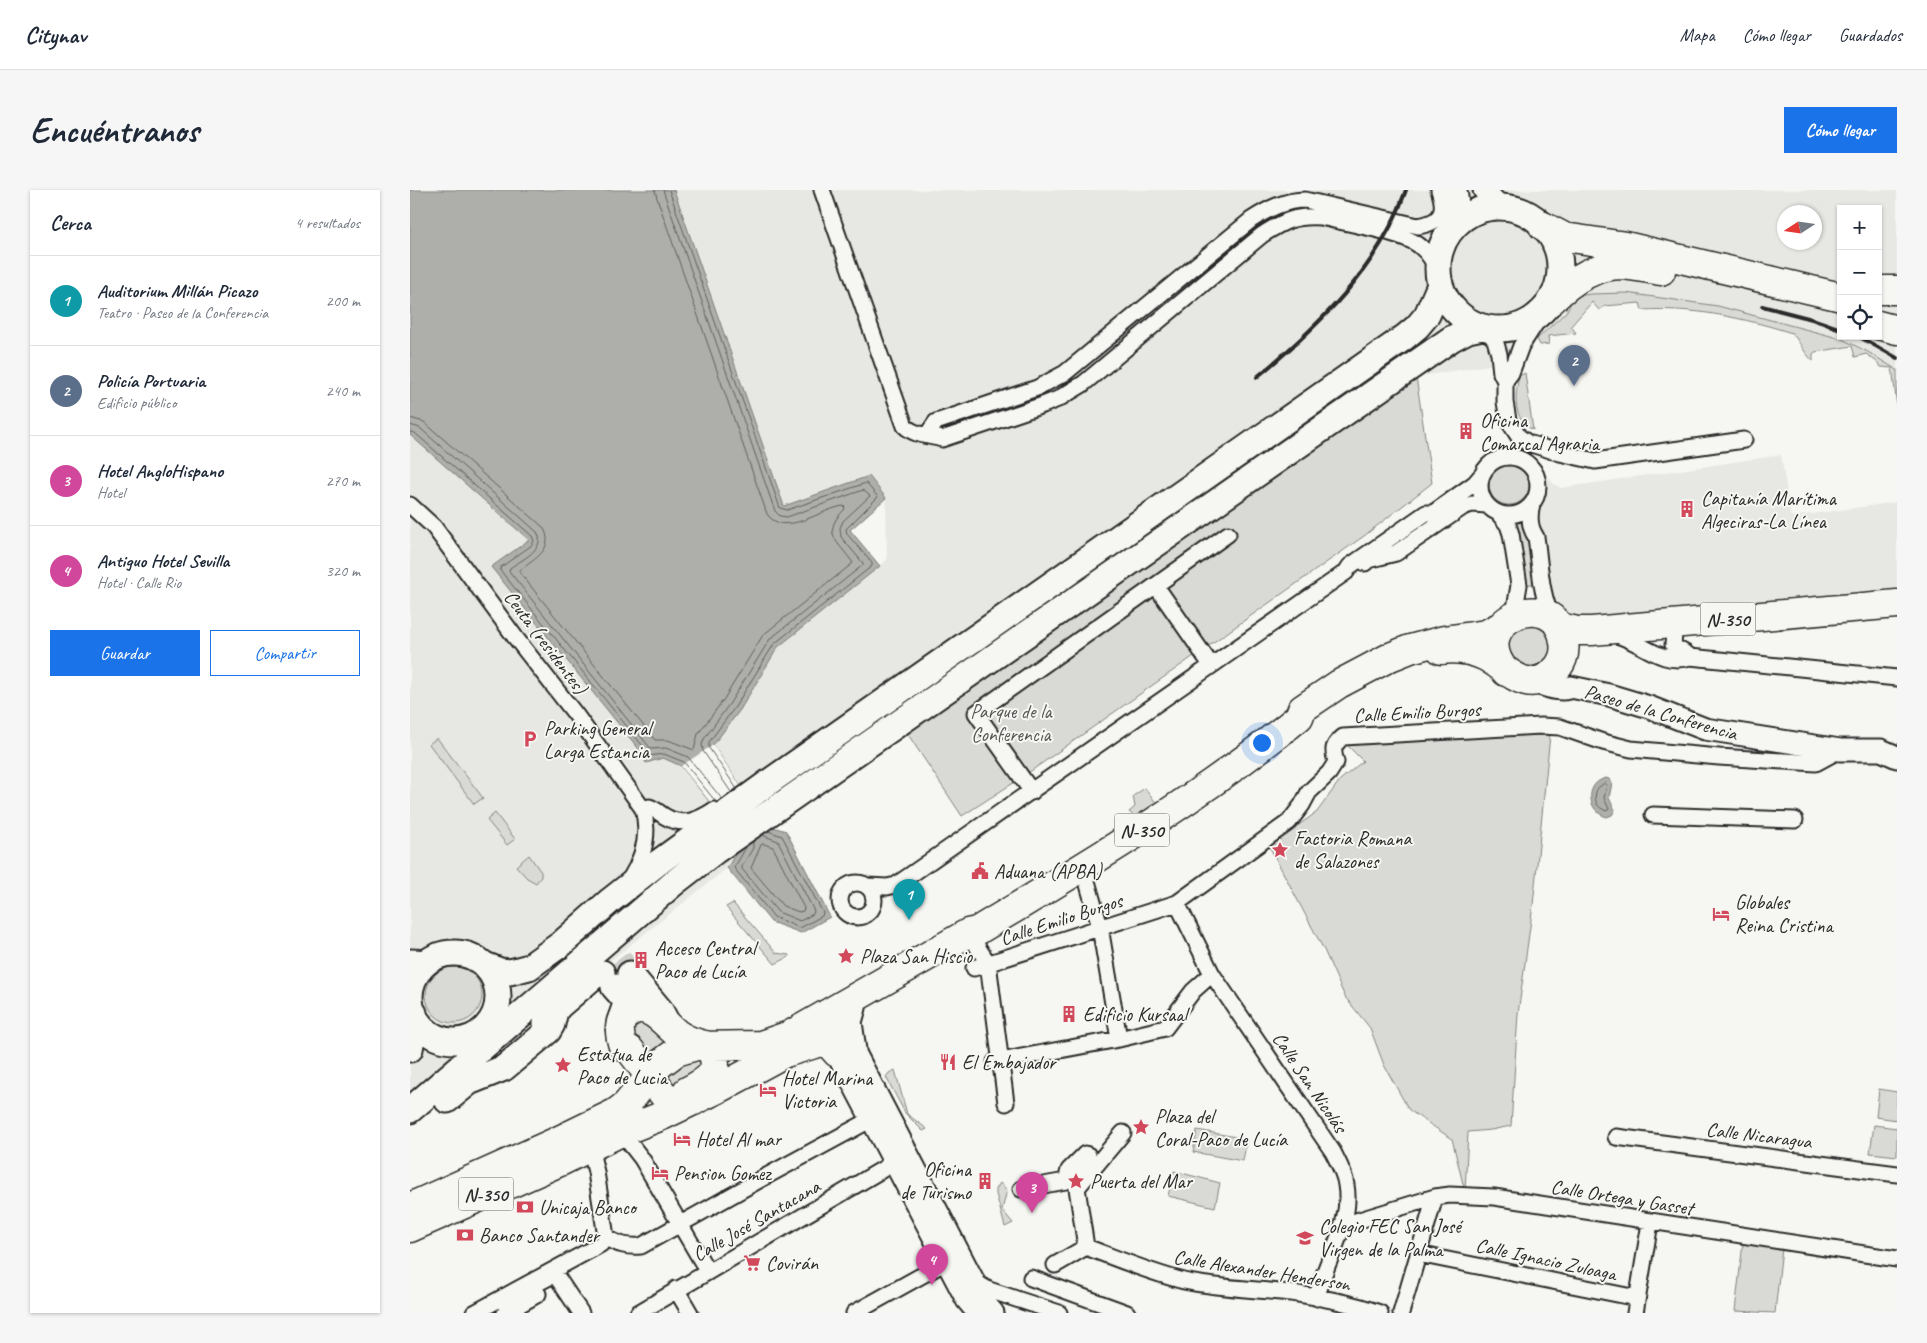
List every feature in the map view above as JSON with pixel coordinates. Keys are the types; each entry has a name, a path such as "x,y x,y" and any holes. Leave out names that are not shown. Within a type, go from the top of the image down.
{"highway":[{"path":"1543,226 1564,237 1626,246 1834,294"},
{"path":"1548,305 1578,278 1599,270 1621,265 1664,272 1837,314"},
{"path":"1882,290 1897,290"},
{"path":"1882,308 1897,312"},
{"path":"1882,326 1897,330"},
{"name":"N-350","path":"1299,716 1307,716 1343,690 1379,672 1438,650 1470,651 1486,657 1518,677 1537,681 1550,675 1562,650 1577,631 1897,604"},
{"name":"N-350","path":"1562,650 1588,638 1897,611"},
{"name":"N-350","path":"410,1207 557,1152 590,1148 632,1127 664,1115 683,1100 785,1053 797,1042 837,1016 975,936 1182,804 1259,749 1299,716 1302,709 1339,684 1390,657 1410,649 1444,640 1486,634 1522,612 1539,612 1562,650"},
{"path":"1508,620 1497,633 1495,650 1501,666 1518,677"},
{"path":"640,1009 653,1014 668,1026 686,1038 708,1046 713,1055 715,1065 712,1075 683,1100 642,1086 623,1028 624,1017 628,1013 640,1009"},
{"name":"N-350","path":"410,1228 557,1152 626,1105 660,1064 676,1052 688,1048 708,1046 770,1044 837,1016"},
{"path":"785,1053 821,1042 846,1053"}],"main road":[{"path":"410,1048 414,1027 410,995 415,977 426,963 422,957 461,953 500,971 510,972 529,967 561,944 622,891 659,862 772,780 1418,327 1427,315 1439,279 1441,249 1453,228 1459,212 1456,190"},
{"path":"410,1110 554,1000 675,882 715,851 1445,343 1468,330 1483,327 1501,329 1518,327 1532,319 1548,305 1557,286 1560,266 1555,244 1543,226 1525,213 1496,204 1484,190"},
{"path":"1453,228 1461,220 1476,212 1505,207"},
{"path":"1439,279 1447,300 1453,309 1462,317 1483,327"},
{"name":"Paseo de la Conferencia","path":"1562,650 1609,695 1649,707 1705,729 1840,750 1881,750 1897,757"},
{"path":"623,1028 624,999 616,973 620,954 693,883 715,851"},
{"path":"410,1091 634,906 652,892 675,882"},
{"path":"412,1006 424,1028 439,1038 457,1040 482,1030 497,1008 498,998 495,980 485,965"},
{"path":"554,1000 559,1006 594,976 616,973 647,994 662,1013 668,1026"},
{"path":"623,1028 647,994"},
{"path":"487,1073 511,1053 519,1036 542,1017 554,1000"},
{"path":"410,1114 444,1102 469,1082 487,1073 504,1068 548,1031 552,1024 554,1000"},
{"path":"837,1016 851,1022 846,1053 872,1119 946,1262 973,1302 986,1305 993,1313"},
{"path":"846,1053 973,1302"}],"street":[{"path":"822,190 902,419 909,431 915,434 942,439 1058,399 1083,384 1262,235 1283,221 1295,217 1321,217 1404,237 1427,252 1439,279"},
{"path":"927,435 936,422 1037,388 1065,373 1266,210 1288,202 1305,200 1418,226 1431,223 1440,216 1443,204 1439,190"},
{"path":"1505,380 1511,374 1521,346 1548,305"},
{"path":"1483,327 1495,340 1501,373 1505,380 1506,410 1512,428 1519,437 1543,448 1595,461 1744,440"},
{"path":"896,885 891,895 862,917 850,916 845,912 840,902 840,896 847,886 859,882 867,886 887,888 896,885 1346,572 1350,566 1426,513 1433,512 1476,483 1490,463 1504,456 1526,461 1536,473 1538,480 1537,496 1529,515 1531,530 1536,536 1547,606 1562,650"},
{"path":"1481,476 1480,491 1493,509 1508,524 1511,534 1519,585 1508,620"},
{"path":"1346,572 1353,572 1368,560 1396,553 1463,507 1472,504 1515,515 1532,505"},
{"name":"Ceuta (residentes)","path":"410,505 434,527 515,637 576,714 643,809"},
{"path":"1032,792 976,713 1228,534"},
{"path":"1156,586 1212,665"},
{"path":"1678,630 1674,634 1673,645 1676,649 1686,652 1690,656"},
{"path":"1617,635 1631,640 1660,656 1685,658 1690,656 1897,678"},
{"name":"Calle Emilio Burgos","path":"981,966 1177,903 1288,822 1309,792 1329,773 1336,762 1332,751 1334,744 1343,737 1541,726 1560,727 1603,742 1631,749 1721,757 1816,763 1840,750"},
{"path":"622,891 635,872 645,850 646,820 643,809 649,807 654,809 673,821 683,823 693,821 707,815 748,787 772,780"},
{"path":"1654,815 1795,820"},
{"path":"1083,867 1100,927 1118,1039"},
{"path":"867,886 875,898 872,910"},
{"name":"Calle San Nicolás","path":"1177,903 1212,974 1333,1152 1346,1185 1343,1224 1320,1281 1317,1298"},
{"path":"975,936 1006,1103"},
{"path":"998,1061 1118,1039 1164,1028 1192,991 1212,974"},
{"path":"606,1237 618,1245 642,1246 872,1119"},
{"path":"632,1127 637,1150 708,1272"},
{"path":"1077,1188 1124,1133"},
{"name":"Calle Nicaragua","path":"1616,1137 1897,1174"},
{"path":"506,1313 538,1294 528,1288 601,1244 606,1237 596,1172 590,1148"},
{"path":"1021,1188 1066,1181 1069,1170 1085,1154 1088,1155 1078,1175 1077,1188 1086,1247 1055,1265"},
{"name":"Calle José Santacana","path":"638,1313 895,1162"},
{"name":"Calle Ortega y Gasset","path":"1343,1224 1435,1197 1450,1195 1494,1198 1635,1218 1650,1223 1897,1259"},
{"path":"1401,1313 1435,1197"},
{"path":"1636,1306 1650,1223"},
{"name":"Calle Alexander Henderson","path":"1086,1247 1184,1281 1317,1298 1361,1306 1380,1313"},
{"name":"Calle Ignacio Zuloaga","path":"1418,1254 1636,1306"},
{"path":"854,1313 946,1262"},
{"path":"474,1313 543,1278 555,1274 581,1313"},
{"path":"1022,1307 1034,1276 1127,1313"},
{"path":"676,1289 690,1313"},
{"path":"973,1302 988,1290 1022,1307 1060,1313"}],"shaded area":[{"path":"674,190 1897,190 1897,370 1844,340 1882,340 1882,205 1837,205 1837,338 1718,306 1626,293 1570,304 1566,312 1537,339 1519,360 1416,377 743,843 727,868 410,1121 410,435 529,540 492,567 638,748 646,763 663,758 740,710 778,647 887,560 886,498 869,476 784,506"},
{"path":"1781,455 1791,517 1897,502 1897,600 1578,627 1553,605 1538,506 1543,497 1546,484 1543,471 1554,484 1561,488"}],"green space":[{"path":"1626,293 1718,306 1837,338 1837,340 1844,340 1897,370 1897,406 1892,368 1881,367 1866,354 1855,357 1852,346 1815,352 1813,354 1813,361 1792,333 1719,315 1681,310 1642,310 1640,303 1605,306 1599,310 1592,302 1571,326 1576,333 1548,336 1549,344 1540,345 1537,339 1566,312 1573,299 1577,296"},
{"path":"1525,373 1533,430 1521,420 1516,399 1519,376"},
{"name":"Parque de la Conferencia","path":"1416,377 1432,483 1364,536 1021,778 962,816 907,733"},
{"path":"1505,465 1513,465 1520,468 1526,474 1529,485 1526,496 1520,502 1513,505 1505,505 1498,502 1492,496 1489,489 1489,481 1492,474 1498,468"},
{"path":"1526,517 1536,583 1526,585 1517,526 1514,521"},
{"path":"1530,624 1545,630 1551,645 1545,660 1530,666 1515,660 1509,645 1515,630"},
{"path":"1550,735 1533,905 1518,1014 1511,1126 1468,1132 1465,1192 1452,1139 1409,1110 1384,1065 1370,1028 1345,997 1324,950 1269,846 1317,812 1340,780 1363,761 1346,744 1450,737"},
{"path":"437,738 483,798 474,804 429,744"},
{"path":"1145,788 1157,804 1138,817 1134,816 1129,812 1135,807 1133,796"},
{"path":"495,813 515,839 507,845 487,820"},
{"path":"529,855 541,872 541,877 536,883 527,878 516,866"},
{"path":"733,903 776,953 789,955 789,957 775,964 726,907"},
{"path":"454,967 469,972 477,980 482,995 477,1010 469,1018 454,1023 439,1018 431,1010 426,995 431,980 439,972"},
{"path":"645,1017 672,1045 648,1063 626,1027"},
{"path":"704,1059 706,1065 671,1089 662,1074 678,1060"},
{"path":"895,1070 907,1114 927,1129 923,1131 905,1113 886,1077"},
{"path":"1879,1089 1897,1092 1897,1120 1876,1117"},
{"path":"1874,1125 1897,1128 1897,1156 1870,1153"},
{"path":"1197,1130 1247,1139 1243,1161 1193,1152"},
{"path":"1174,1171 1220,1183 1215,1207 1168,1196"},
{"path":"1000,1183 1007,1190 1002,1210 1013,1223 1005,1227 996,1194 996,1189"},
{"path":"1743,1243 1782,1248 1775,1313 1735,1311"}],"water":[{"path":"410,190 674,190 784,506 869,476 886,498 850,530 880,566 778,647 740,710 713,745 767,825 786,831 830,917 801,933 771,922 727,868 742,843 681,766 663,758 646,763 638,748 491,567 529,540 410,435"},
{"path":"1606,778 1612,783 1609,798 1615,810 1612,815 1607,817 1595,810 1591,798 1591,791 1594,786"}],"pier":[{"path":"713,745 767,825 743,843 681,766"}],"tunnel":[{"path":"619,959 630,974"}],"railway":[{"path":"1257,377 1303,337 1345,294 1380,245 1406,190"},
{"path":"1762,306 1837,328"},
{"path":"1865,340 1897,358"}],"place":[{"name":"Policía Portuaria","path":"1574,386"},
{"name":"Oficina Comarcal Agraria","path":"1466,431"},
{"name":"Capitanía Marítima Algeciras-La Línea","path":"1687,509"},
{"name":"Parking General Larga Estancia","path":"530,739"},
{"name":"Factoria Romana de Salazones","path":"1280,850"},
{"name":"Aduana (APBA)","path":"980,871"},
{"name":"Globales Reina Cristina","path":"1721,914"},
{"name":"Auditorium Millán Picazo","path":"909,920"},
{"name":"Plaza San Hiscio","path":"846,956"},
{"name":"Acceso Central Paco de Lucía","path":"641,960"},
{"name":"Edificio Kursaal","path":"1069,1014"},
{"name":"El Embajador","path":"948,1062"},
{"name":"Estatua de Paco de Lucia","path":"563,1065"},
{"name":"Hotel Marina Victoria","path":"768,1090"},
{"name":"Plaza del Coral-Paco de Lucía","path":"1141,1127"},
{"name":"Hotel Al mar","path":"682,1139"},
{"name":"Pension Gomez","path":"660,1173"},
{"name":"Oficina de Turismo","path":"985,1181"},
{"name":"Puerta del Mar","path":"1076,1181"},
{"name":"Unicaja Banco","path":"525,1207"},
{"name":"Hotel AngloHispano","path":"1032,1213"},
{"name":"Banco Santander","path":"465,1235"},
{"name":"Colegio FEC San José Virgen de la Palma","path":"1305,1238"},
{"name":"Covirán","path":"752,1263"},
{"name":"Antiguo Hotel Sevilla","path":"932,1285"}]}
